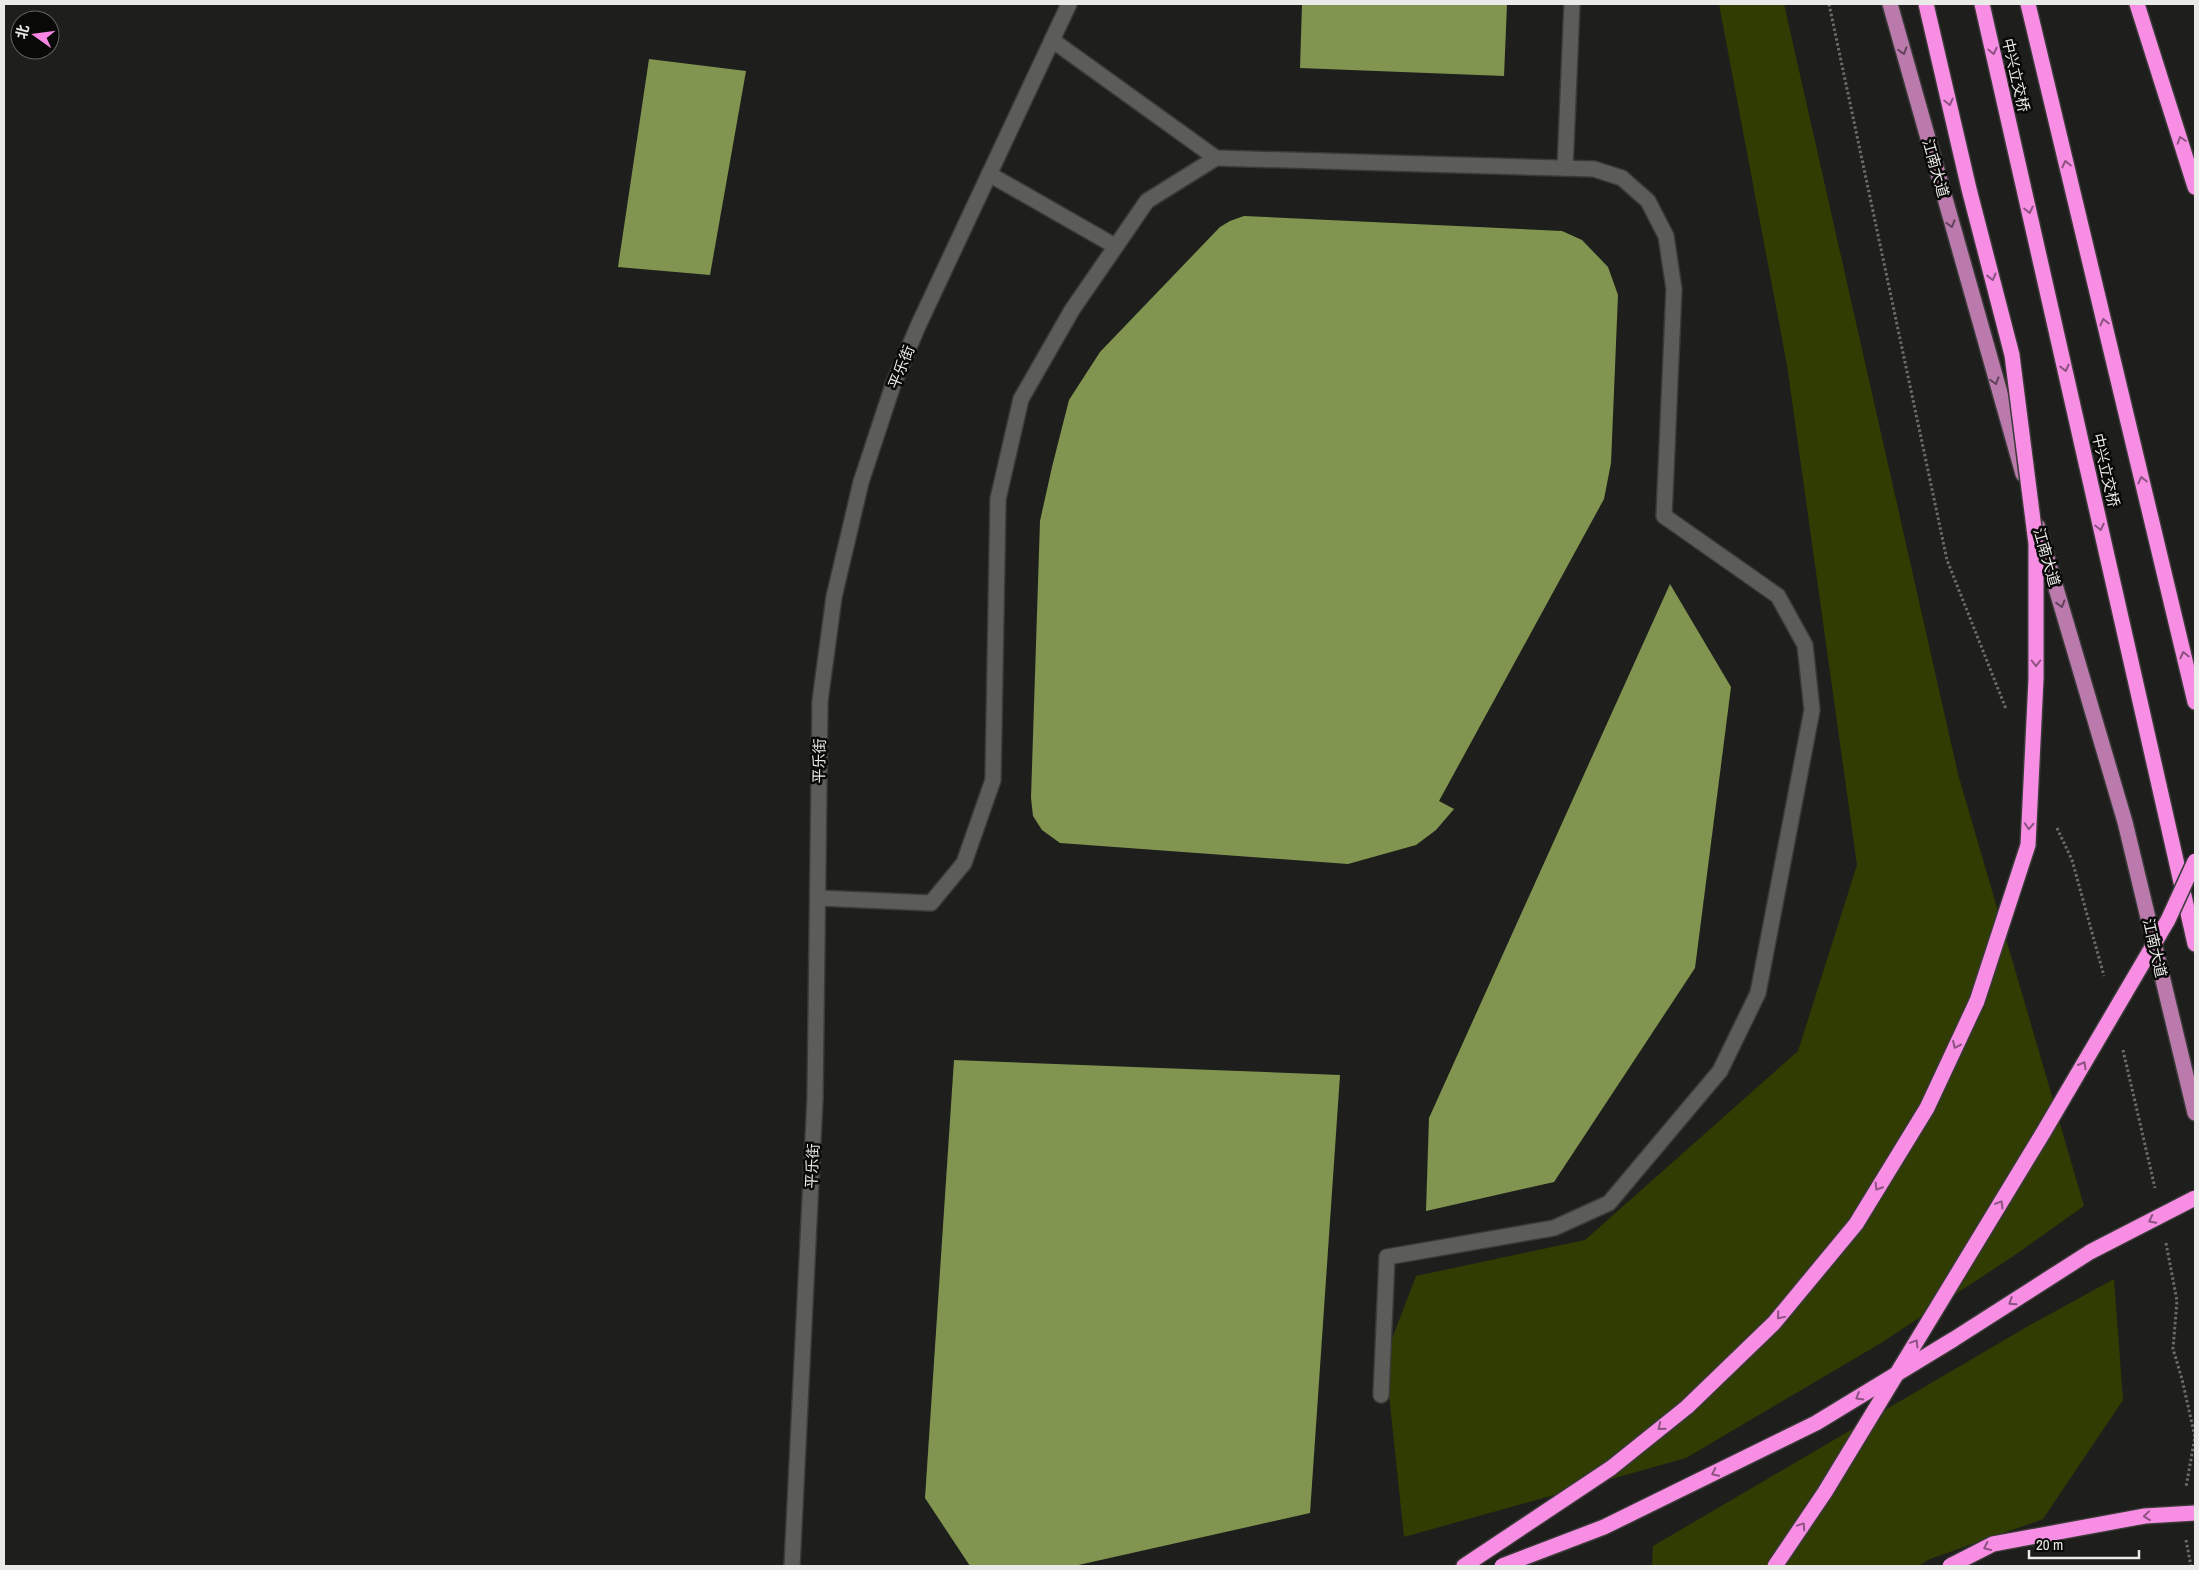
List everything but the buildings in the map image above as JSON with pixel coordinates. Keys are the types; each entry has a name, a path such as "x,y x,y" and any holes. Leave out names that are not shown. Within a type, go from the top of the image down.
{"highway":[{"path":"1464,1566 1611,1468 1686,1407 1774,1323 1856,1224 1927,1108 1977,1001 2028,845 2036,679 2036,544 2012,355 1967,180 1926,4"},
{"name":"中兴立交桥","path":"1982,4 2195,944"},
{"name":"中兴立交桥","path":"2028,4 2195,702"},
{"path":"2137,4 2195,186"},
{"path":"1775,1566 1825,1492 2044,1133 2168,920 2195,861"},
{"path":"1502,1566 1604,1527 1816,1423 1954,1339 2090,1252 2195,1198"},
{"path":"1950,1566 1993,1544 2145,1516 2195,1513"}],"main road":[{"name":"江南大道","path":"1890,4 1991,367 2125,822 2195,1113"}],"street":[{"name":"平乐街","path":"792,1566 815,1099 820,701 834,597 861,482 900,368 1069,4"},
{"path":"1565,168 1572,4"},
{"path":"1052,40 1216,158"},
{"path":"818,898 931,903 964,863 994,780 998,499 1021,399 1072,310 1147,201 1216,158 1594,169 1622,178 1648,201 1666,236 1674,289 1664,516 1778,596 1805,645 1812,710 1758,993 1720,1070 1609,1203 1554,1228 1387,1257 1381,1395"},
{"path":"989,174 1115,246"}],"green space":[{"path":"1719,4 1784,4 1958,774 2084,1206 2012,1257 1881,1343 1686,1458 1404,1537 1385,1357 1416,1276 1585,1240 1798,1051 1857,865 1787,365"},
{"path":"2114,1279 2123,1400 2043,1519 1930,1559 1918,1566 1652,1566 1653,1546 2030,1325"}]}
